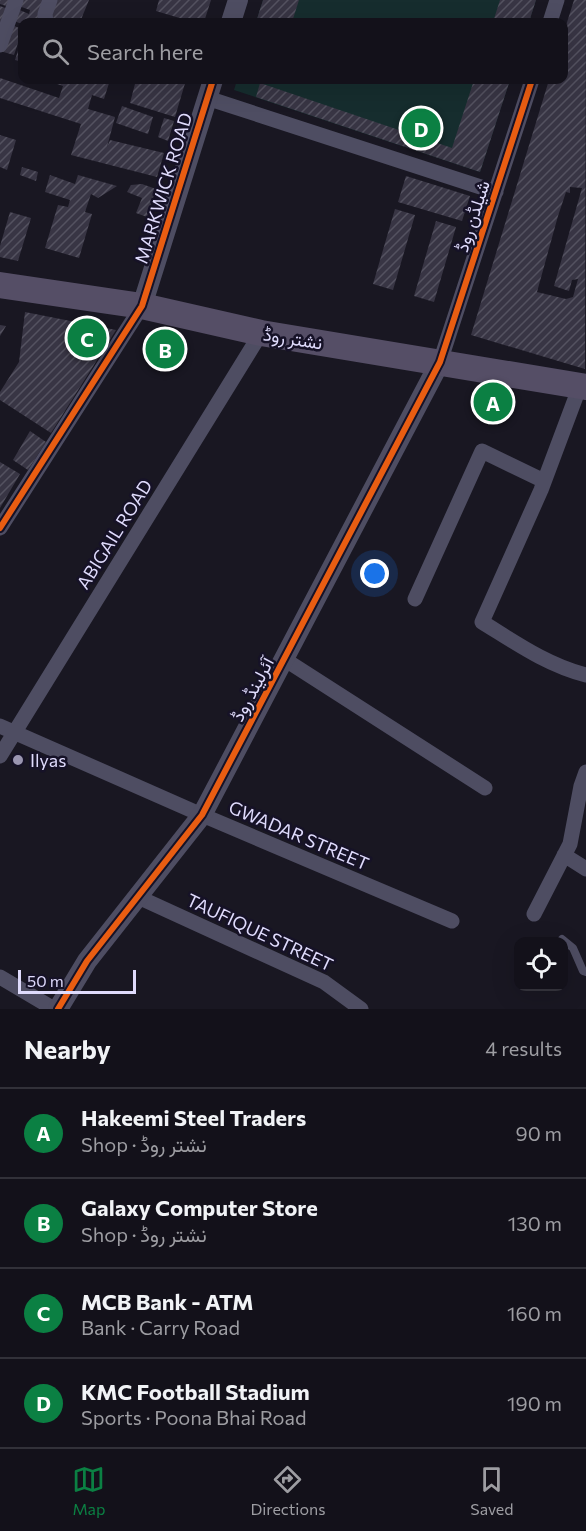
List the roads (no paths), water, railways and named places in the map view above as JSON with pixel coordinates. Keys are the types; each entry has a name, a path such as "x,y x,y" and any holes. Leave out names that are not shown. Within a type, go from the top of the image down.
{"main road":[{"name":"نشتر روڈ","path":"0,285 142,306 261,333 583,387"}],"street":[{"path":"0,45 16,0"},
{"path":"46,18 50,0"},
{"path":"232,18 238,0"},
{"path":"551,18 557,0"},
{"name":"شیلڈن روڈ","path":"440,362 531,84"},
{"path":"210,89 496,192"},
{"name":"MARKWICK ROAD","path":"142,306 210,89"},
{"path":"0,528 142,306"},
{"name":"ABIGAIL ROAD","path":"0,756 7,729 261,333"},
{"name":"آئرلینڈ روڈ","path":"58,1009 87,961 202,815 440,362"},
{"path":"583,387 482,622 541,659 565,670 586,675"},
{"path":"415,599 482,451 544,481"},
{"path":"285,659 485,788"},
{"name":"GWADAR STREET","path":"7,729 452,921"},
{"path":"534,915 570,844 580,786 586,772"},
{"path":"564,855 586,869"},
{"name":"TAUFIQUE STREET","path":"138,897 324,982 361,1009"},
{"path":"0,976 54,1009"}],"lane":[{"path":"568,944 573,948 583,971 586,972"}],"place":[{"name":"KMC Football Stadium","path":"421,128"},
{"name":"MCB Bank - ATM","path":"87,338"},
{"name":"Galaxy Computer Store","path":"165,349"},
{"name":"Hakeemi Steel Traders","path":"493,402"},
{"name":"Ilyas","path":"18,760"}]}
